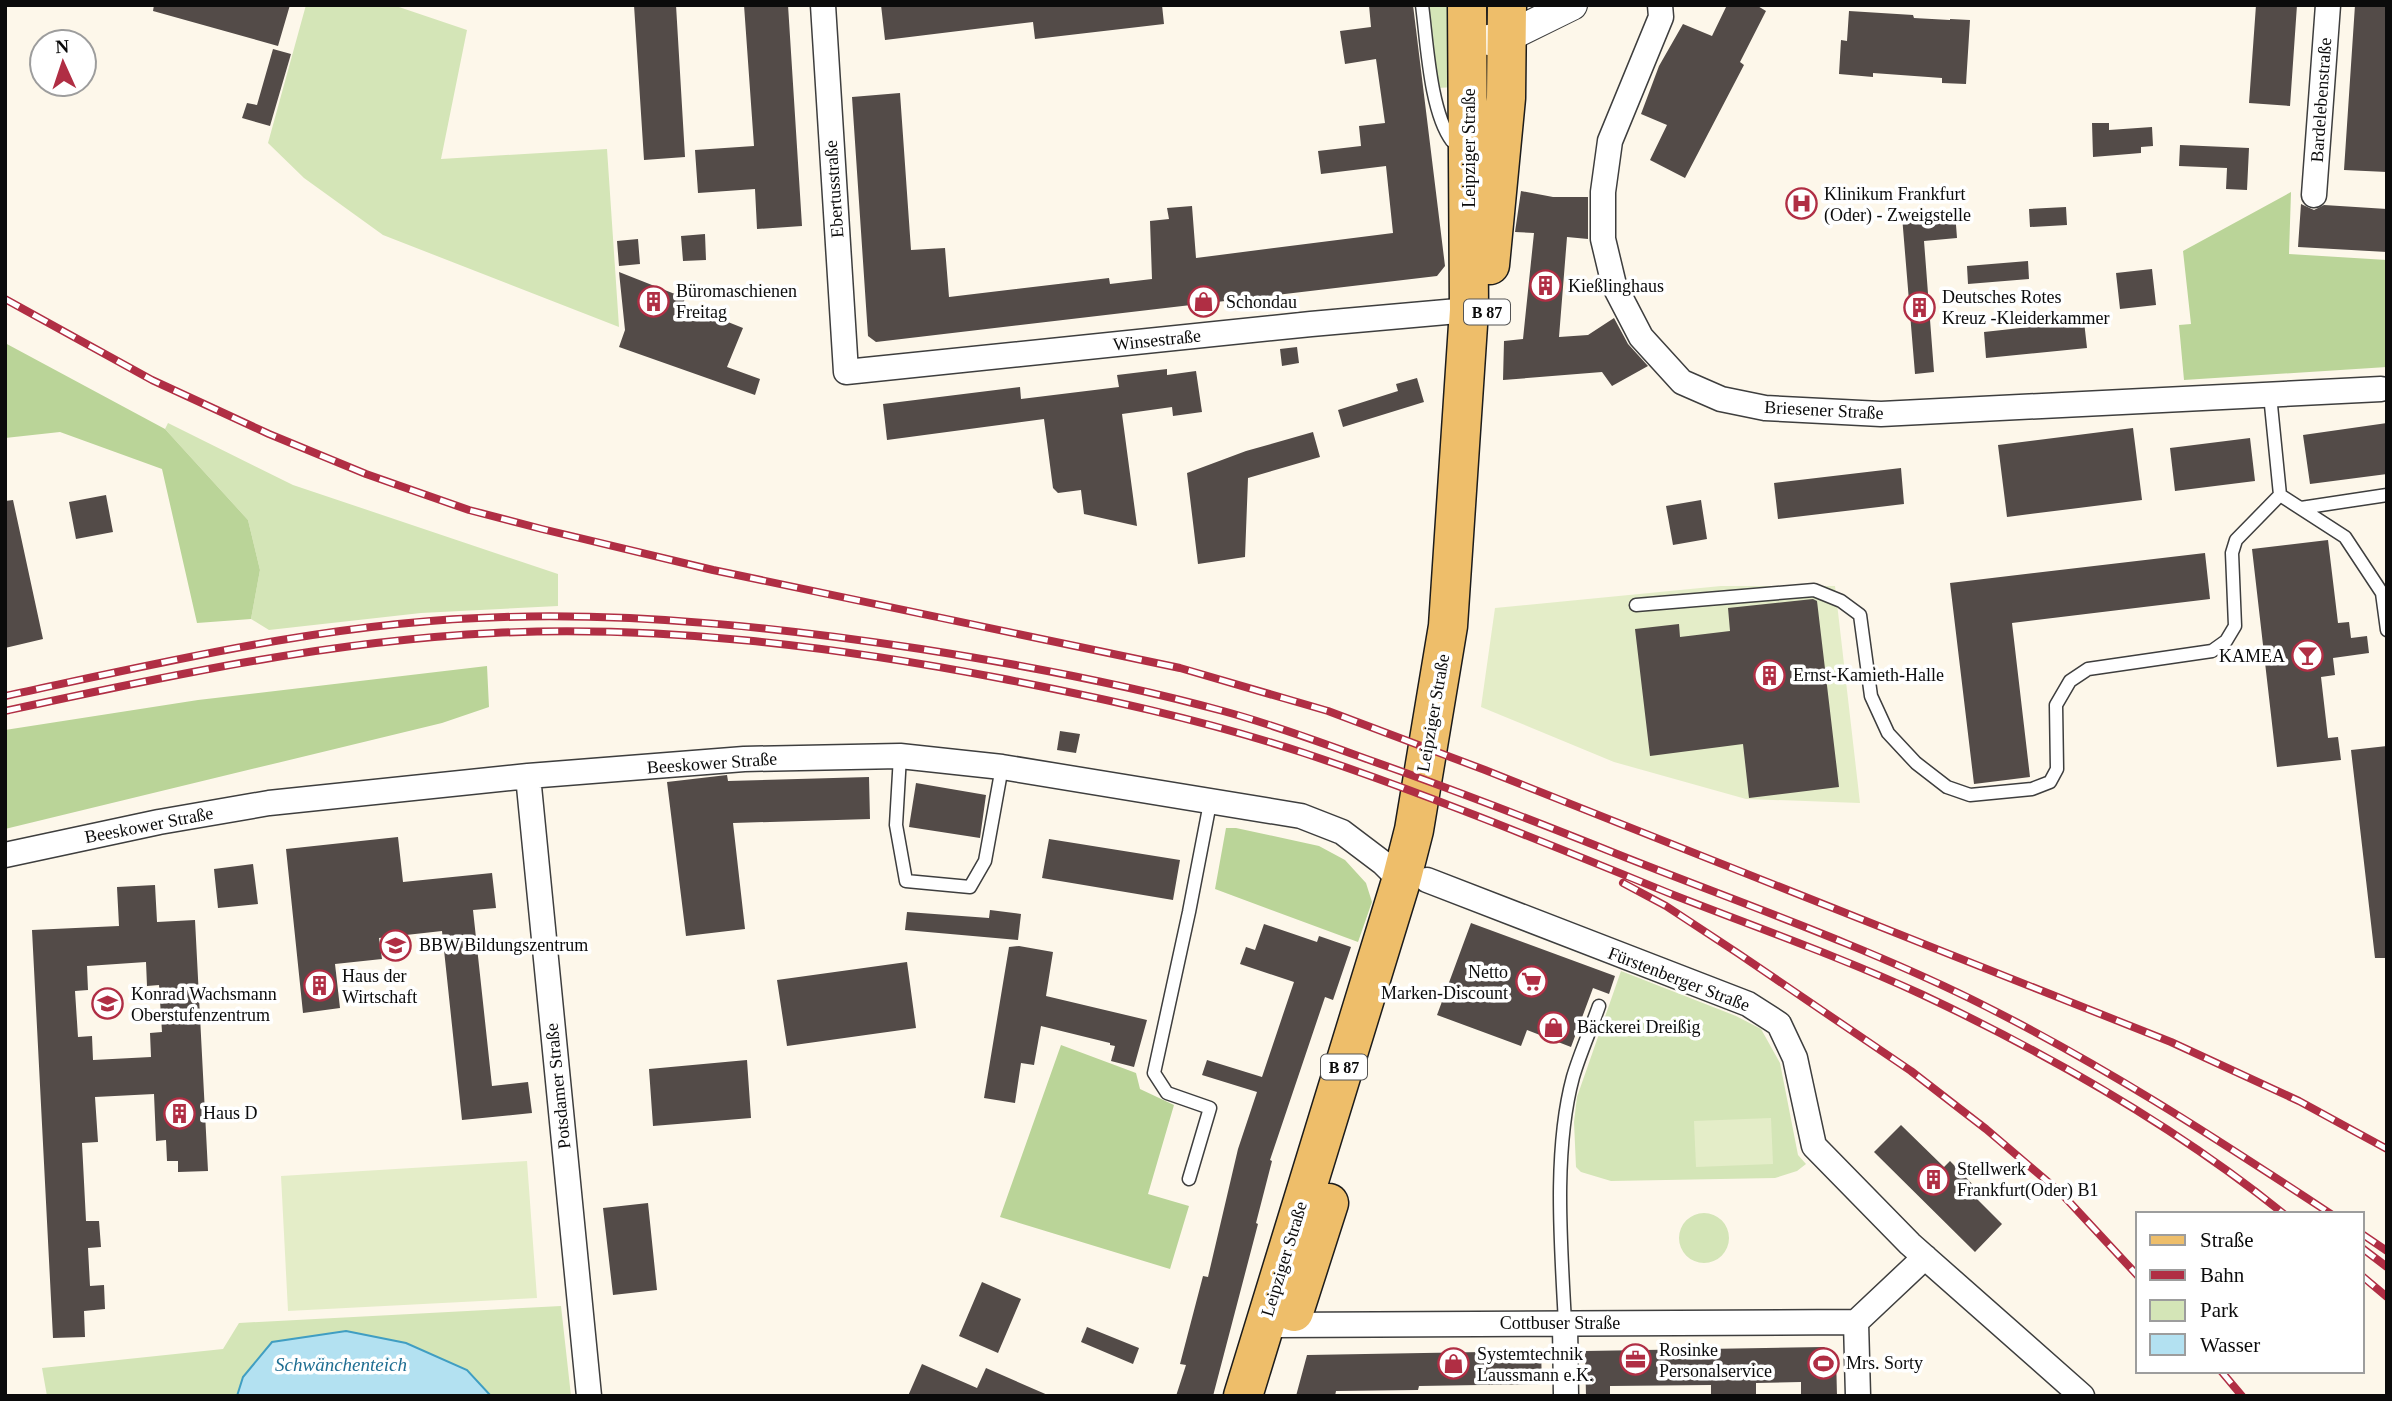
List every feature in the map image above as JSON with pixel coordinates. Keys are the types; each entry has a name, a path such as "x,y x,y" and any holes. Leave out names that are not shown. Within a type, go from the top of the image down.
{"main road":[{"name":"Leipziger Straße","path":"1414,881 1414,830 1448,626 1469,310 1467,5"},
{"name":"Leipziger Straße","path":"1243,1396 1310,1265 1414,881 1468,623 1488,289 1506,98 1505,16"},
{"name":"Leipziger Straße","path":"1269,1396 1277,1325"}],"street":[{"name":"Ebertusstraße","path":"823,5 846,372"},
{"path":"1469,43 1505,16 1572,5"},
{"name":"Briesener Straße","path":"1660,5 1661,17 1610,141 1603,192 1603,239 1614,285 1641,337 1682,382 1721,399 1765,408 1881,414 2381,389"},
{"name":"Bardelebenstraße","path":"2314,195 2328,5"},
{"name":"Winsestraße","path":"846,372 1297,325 1469,310"},
{"name":"Beeskower Straße","path":"5,855 159,822 269,803 528,776 744,759 900,756 1002,767 1301,816 1342,832 1382,863 1414,881"},
{"name":"Potsdamer Straße","path":"528,776 589,1396"},
{"name":"Fürstenberger Straße","path":"1414,881 1748,1003 1779,1024 1795,1058 1814,1146 1850,1185 1926,1257 2082,1396"},
{"path":"1858,1396 1856,1322 1926,1257"},
{"name":"Cottbuser Straße","path":"1277,1325 1856,1322"},
{"path":"1565,1323 1566,1396"}],"lane":[{"path":"1422,5 1436,102 1446,132 1452,141 1468,142"},
{"path":"2270,396 2280,495"},
{"path":"2280,495 2345,537 2382,593 2387,630"},
{"path":"1636,605 1814,590 1841,601 1860,615 1871,696 1888,733 1916,763 1947,787 1970,795 2032,789 2050,782 2057,769 2056,705 2070,681 2088,669 2212,651 2226,641 2235,626 2232,553 2236,540 2280,495"},
{"path":"2301,508 2387,495"},
{"path":"900,756 896,825 906,881 970,887 985,861 1002,767"},
{"path":"1189,1179 1210,1108 1167,1093 1154,1073 1210,803"},
{"path":"1565,1323 1563,1135 1573,1077 1600,1006"}],"green space":[{"path":"306,5 393,5 467,30 441,159 607,149 619,327 383,235 304,178 268,143"},
{"path":"1428,5 1451,5 1456,87 1437,88"},
{"path":"2291,192 2289,254 2387,260 2387,367 2184,380 2179,325 2191,324 2183,251"},
{"path":"5,343 165,429 248,520 260,570 251,619 197,623 162,469 60,432 5,438"},
{"path":"168,423 293,485 558,574 558,606 421,613 269,630 251,619 260,570 248,520 165,429"},
{"path":"1721,586 1835,586 1860,803 1746,799 1614,762 1481,707 1495,608"},
{"path":"487,666 489,707 442,723 5,829 5,730 198,700"},
{"path":"1226,828 1319,846 1345,860 1366,883 1372,902 1358,942 1215,889"},
{"path":"1621,971 1736,1016 1761,1029 1780,1063 1798,1155 1806,1164 1797,1171 1775,1178 1611,1181 1581,1172 1576,1167 1574,1122 1577,1097"},
{"path":"1061,1045 1136,1073 1140,1089 1174,1105 1148,1194 1189,1206 1170,1269 1000,1217"},
{"path":"1771,1118 1773,1164 1696,1167 1694,1121"},
{"path":"527,1161 537,1298 288,1311 281,1176"},
{"path":"1694,1214 1714,1214 1728,1228 1728,1248 1714,1262 1694,1262 1680,1248 1680,1228"},
{"path":"561,1306 571,1396 491,1396 467,1370 243,1377 237,1396 47,1396 42,1368 223,1349 239,1323"}],"water":[{"name":"Schwänchenteich","path":"346,1331 406,1343 467,1370 491,1396 237,1396 243,1377 272,1342"}],"building":[{"path":"154,5 290,5 278,46 153,11"},
{"path":"634,5 676,5 685,157 644,160"},
{"path":"744,5 788,5 802,226 757,229 755,189 698,193 695,150 754,146"},
{"path":"881,5 1162,5 1164,24 1035,39 1033,22 885,40"},
{"path":"1369,5 1413,5 1445,266 1437,276 876,342 868,336 852,97 900,93 911,250 945,248 949,297 1109,278 1110,284 1152,279 1150,221 1169,219 1167,208 1192,206 1196,258 1393,233 1386,166 1321,174 1318,151 1361,146 1359,126 1385,123 1376,59 1345,64 1340,31 1371,27"},
{"path":"1727,5 1756,5 1766,11 1740,62 1744,65 1685,178 1650,160 1667,125 1641,114 1659,66 1683,24 1712,36"},
{"path":"2256,5 2297,5 2290,106 2249,103"},
{"path":"2355,5 2387,5 2387,172 2344,170"},
{"path":"1849,11 1913,15 1914,18 1970,20 1966,84 1942,83 1942,78 1873,73 1873,77 1839,74 1841,40 1847,41"},
{"path":"273,49 291,54 270,126 242,118 247,103 257,105"},
{"path":"2092,123 2109,123 2109,130 2152,127 2153,146 2141,147 2141,153 2093,157"},
{"path":"2180,145 2249,148 2247,190 2226,189 2227,168 2179,166"},
{"name":"Kießlinghaus","path":"1521,191 1553,197 1588,197 1588,239 1567,237 1559,337 1588,335 1614,318 1628,344 1648,366 1612,386 1602,372 1503,380 1504,341 1523,339 1534,233 1515,232"},
{"path":"2301,204 2314,210 2324,205 2387,209 2387,252 2298,247"},
{"path":"2066,207 2067,225 2030,227 2029,209"},
{"name":"Deutsches Rotes Kreuz -Kleiderkammer","path":"1955,212 1957,238 1924,241 1934,372 1915,374 1902,216"},
{"path":"705,234 706,260 683,261 681,236"},
{"path":"638,239 640,264 619,266 617,241"},
{"path":"2028,261 2029,279 1968,284 1967,266"},
{"path":"2152,269 2156,305 2120,309 2116,273"},
{"path":"619,272 685,298 683,304 743,328 727,367 760,379 755,395 619,347 625,330"},
{"path":"2084,321 2087,348 1986,358 1984,332"},
{"path":"1297,347 1299,363 1282,366 1280,349"},
{"path":"1167,369 1167,375 1196,371 1202,412 1173,416 1172,407 1122,414 1137,526 1084,514 1081,490 1058,493 1053,488 1044,419 887,440 883,404 1020,387 1021,399 1119,387 1117,375"},
{"path":"1417,378 1424,402 1343,427 1338,410 1398,391 1396,384"},
{"path":"2387,423 2387,474 2310,484 2303,435"},
{"path":"2133,428 2142,500 2007,517 1998,445"},
{"path":"1313,432 1320,457 1248,478 1245,557 1198,564 1187,473 1246,451"},
{"path":"2250,438 2255,481 2175,491 2170,448"},
{"path":"1901,468 1904,504 1778,519 1774,483"},
{"path":"106,495 113,532 76,539 69,502"},
{"path":"13,500 43,639 5,648 5,501"},
{"path":"1701,500 1707,539 1673,545 1666,506"},
{"name":"KAMEA","path":"2328,540 2338,623 2349,622 2351,638 2367,636 2369,653 2333,658 2335,675 2321,677 2328,738 2338,737 2341,760 2277,767 2252,549"},
{"path":"2205,553 2210,599 2012,623 2030,777 1974,784 1950,583"},
{"name":"Ernst-Kamieth-Halle","path":"1813,599 1817,601 1839,787 1749,798 1743,744 1650,756 1635,629 1679,624 1680,637 1730,631 1728,608"},
{"path":"1060,731 1080,734 1076,753 1057,750"},
{"path":"2387,746 2387,958 2375,958 2351,750"},
{"path":"727,775 728,781 869,777 870,819 733,823 745,929 686,936 667,782"},
{"path":"916,783 986,795 980,838 909,827"},
{"name":"Haus der Wirtschaft","path":"398,837 403,882 492,873 496,908 473,910 492,1086 528,1082 532,1113 462,1120 442,931 379,938 382,959 335,964 340,1008 303,1013 286,849"},
{"path":"1049,839 1180,860 1173,900 1042,878"},
{"path":"253,864 258,904 218,908 214,869"},
{"name":"Haus D","path":"155,885 157,922 195,920 208,1171 178,1172 178,1161 167,1161 166,1140 156,1141 154,1094 95,1097 98,1142 82,1143 86,1221 99,1221 101,1247 88,1248 90,1286 104,1285 105,1309 84,1311 85,1337 53,1338 32,930 119,926 117,887","holes":["146,962 147,986 159,985 162,1032 150,1033 151,1057 93,1060 92,1036 78,1037 75,991 88,990 87,966"]},
{"path":"990,910 1021,914 1018,940 905,930 907,912 989,918"},
{"name":"Netto Marken-Discount","path":"1471,923 1615,976 1609,994 1593,988 1571,1047 1527,1030 1521,1046 1437,1015"},
{"path":"1264,924 1317,942 1319,936 1351,947 1333,1000 1325,997 1270,1160 1272,1161 1256,1223 1258,1224 1213,1396 1176,1396 1186,1365 1180,1364 1203,1276 1208,1277 1238,1149 1257,1092 1202,1075 1207,1060 1262,1077 1294,982 1240,964 1246,947 1255,950"},
{"path":"1019,946 1053,952 1046,996 1147,1020 1134,1067 1111,1061 1115,1046 1110,1043 1041,1026 1034,1065 1021,1063 1015,1103 984,1098 1009,947"},
{"path":"907,962 916,1028 787,1046 777,980"},
{"path":"747,1060 751,1118 653,1126 649,1069"},
{"name":"Stellwerk Frankfurt(Oder) B1","path":"1901,1125 1944,1167 1950,1161 1978,1190 1973,1195 2002,1224 1975,1252 1874,1152"},
{"path":"648,1203 657,1290 613,1295 603,1208"},
{"path":"982,1282 1021,1299 998,1353 959,1336"},
{"path":"1087,1327 1139,1348 1133,1364 1081,1342"},
{"path":"1824,1347 1836,1355 1837,1396 1801,1396 1801,1382 1756,1383 1756,1395 1711,1395 1711,1385 1610,1386 1610,1396 1586,1396 1585,1351"},
{"path":"1541,1351 1542,1384 1419,1386 1418,1390 1336,1391 1335,1396 1296,1396 1307,1355"},
{"path":"922,1364 977,1388 986,1368 1050,1396 908,1396"}],"railway":[{"path":"5,299 152,380 269,434 366,474 469,510 713,570 1180,668 1328,711 1485,770 2171,1042 2299,1101 2387,1149"},
{"path":"5,696 191,657 316,635 441,620 556,616 714,624 869,641 1111,684 1223,711 1319,742 1527,818 1884,959 1971,999 2064,1048 2199,1128 2328,1212"},
{"path":"5,711 187,673 309,652 432,637 557,631 684,635 874,656 1114,702 1229,730 1351,769 1893,981 2018,1042 2110,1094 2199,1151 2281,1212"},
{"path":"1623,883 1666,906 1911,1071 1986,1129 2061,1193 2136,1274"},
{"path":"2364,1235 2387,1251"},
{"path":"2364,1250 2387,1267"},
{"path":"2364,1278 2387,1297"},
{"path":"2223,1373 2242,1396"}],"place":[{"name":"Klinikum Frankfurt (Oder) - Zweigstelle","path":"1801,204"},
{"name":"Kießlinghaus","path":"1545,286"},
{"name":"Büromaschienen Freitag","path":"653,301"},
{"name":"Schondau","path":"1203,302"},
{"name":"Deutsches Rotes Kreuz -Kleiderkammer","path":"1919,307"},
{"name":"KAMEA","path":"2308,656"},
{"name":"Ernst-Kamieth-Halle","path":"1770,675"},
{"name":"BBW Bildungszentrum","path":"396,945"},
{"name":"Netto Marken-Discount","path":"1531,982"},
{"name":"Haus der Wirtschaft","path":"319,986"},
{"name":"Konrad Wachsmann Oberstufenzentrum","path":"108,1004"},
{"name":"Bäckerei Dreißig","path":"1554,1027"},
{"name":"Haus D","path":"180,1113"},
{"name":"Stellwerk Frankfurt(Oder) B1","path":"1934,1179"},
{"name":"Rosinke Personalservice","path":"1636,1360"},
{"name":"Mrs. Sorty","path":"1823,1363"},
{"name":"Systemtechnik Laussmann e.K.","path":"1454,1364"}]}
